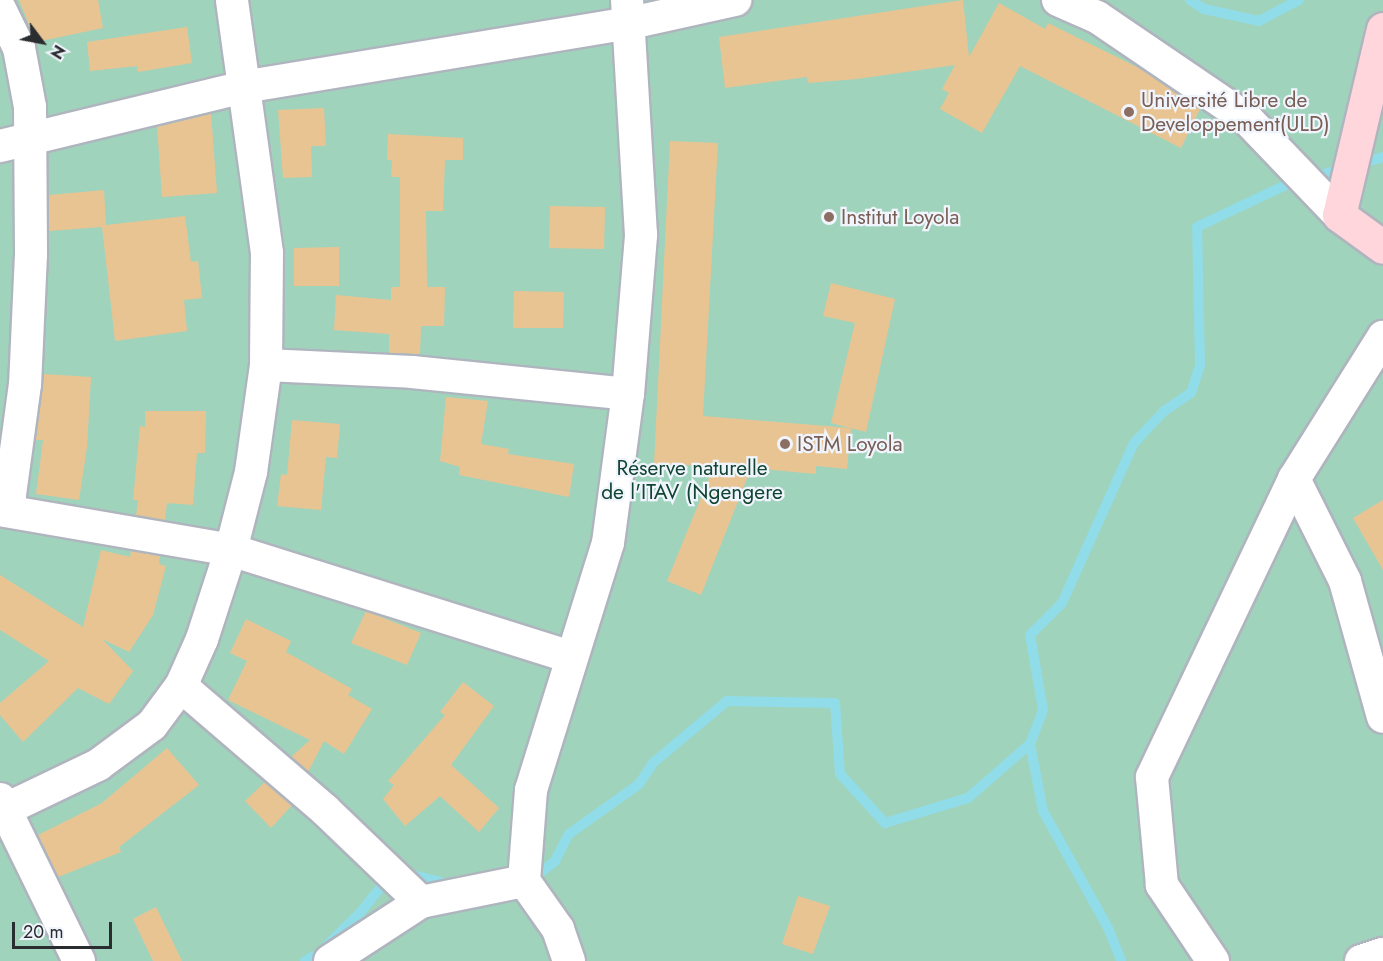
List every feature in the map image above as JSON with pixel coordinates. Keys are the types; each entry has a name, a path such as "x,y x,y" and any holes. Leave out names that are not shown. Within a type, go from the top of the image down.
{"street":[{"path":"79,961 2,807 98,765 152,725 180,686 202,639 231,550 251,472 266,365 267,253 232,0"},
{"path":"15,144 243,87 629,11 735,0"},
{"path":"1058,0 1097,17 1247,119 1339,215 1383,247"},
{"path":"0,9 19,48 30,107 15,144 31,254 25,384 4,510 231,550 571,657"},
{"path":"569,961 558,929 526,883 531,790 608,543 628,394 641,235 629,11"},
{"path":"1339,215 1383,29"},
{"path":"1213,961 1162,885 1152,777 1294,479 1383,338"},
{"path":"266,365 412,372 628,394"},
{"path":"1294,479 1345,581 1383,717"},
{"path":"180,686 372,853 421,902"},
{"path":"330,961 421,902 526,883"},
{"path":"1361,961 1383,954"}],"green space":[{"name":"Réserve naturelle de l'ITAV (Ngengere","path":"0,0 1383,0 1383,961 0,961"}],"building":[{"path":"19,0 98,0 103,28 36,42"},
{"path":"963,0 969,57 999,3 1045,29 1048,23 1145,71 1200,109 1181,148 1020,66 982,133 940,109 949,93 942,89 955,65 857,79 808,83 807,77 725,88 719,37"},
{"path":"187,27 192,63 138,72 137,66 90,71 87,42"},
{"path":"324,108 326,146 311,146 312,177 283,178 278,110"},
{"path":"211,113 217,193 162,197 157,126"},
{"path":"388,134 463,138 463,160 445,160 443,211 426,211 427,287 445,287 444,326 421,326 420,354 389,353 389,334 334,330 336,295 391,300 391,287 400,287 400,177 391,177 392,160 387,160"},
{"path":"670,141 718,143 703,416 851,428 847,469 816,466 816,474 751,468 701,595 667,581 714,466 654,464"},
{"path":"104,190 106,225 185,216 191,262 198,261 202,298 184,300 187,331 115,341 102,227 49,231 49,195"},
{"path":"550,206 605,207 604,249 549,248"},
{"path":"339,247 339,286 294,286 294,248"},
{"path":"831,283 895,299 866,432 831,423 855,323 823,316"},
{"path":"514,291 564,292 563,328 513,328"},
{"path":"43,374 91,377 87,447 79,500 36,494 43,440 36,440 36,436"},
{"path":"446,397 488,401 481,444 509,449 508,454 574,464 569,497 459,475 460,467 440,461"},
{"path":"145,411 206,411 205,453 197,453 193,505 167,503 165,520 136,515 138,500 133,500 140,426 145,427"},
{"path":"292,420 340,424 337,458 326,457 321,510 277,506 281,474 287,475"},
{"path":"1383,500 1383,570 1353,518"},
{"path":"101,550 130,557 131,551 160,556 159,564 166,566 153,615 129,652 102,639 133,671 109,704 78,688 23,742 0,715 0,703 49,661 0,630 0,575 83,627"},
{"path":"366,611 421,633 407,665 351,643"},
{"path":"246,619 291,641 286,652 352,689 348,695 372,709 344,754 324,741 308,772 291,757 310,740 228,700 247,661 230,653"},
{"path":"463,682 494,706 451,765 499,808 479,832 440,796 405,826 383,799 394,785 388,781 445,715 440,712"},
{"path":"167,748 199,785 119,847 121,852 58,877 38,835 102,803"},
{"path":"265,782 292,805 271,828 245,801"},
{"path":"798,896 830,906 813,954 782,944"},
{"path":"156,907 182,961 153,961 133,919"}],"waterway":[{"path":"1190,0 1204,9 1259,21 1299,0"},
{"path":"531,880 555,861 569,834 639,784 654,762 727,701 835,703 840,774 885,823 968,798 1030,744 1043,710 1030,635 1062,603 1134,443 1164,411 1191,393 1200,366 1197,227 1286,185 1383,157"},
{"path":"1030,744 1043,811 1108,928 1121,961"},
{"path":"305,961 318,954 360,913 391,874 409,874 440,882 451,892"}],"place":[{"name":"Université Libre de Developpement(ULD)","path":"1129,112"},
{"name":"Institut Loyola","path":"829,217"},
{"name":"ISTM Loyola","path":"785,444"}]}
